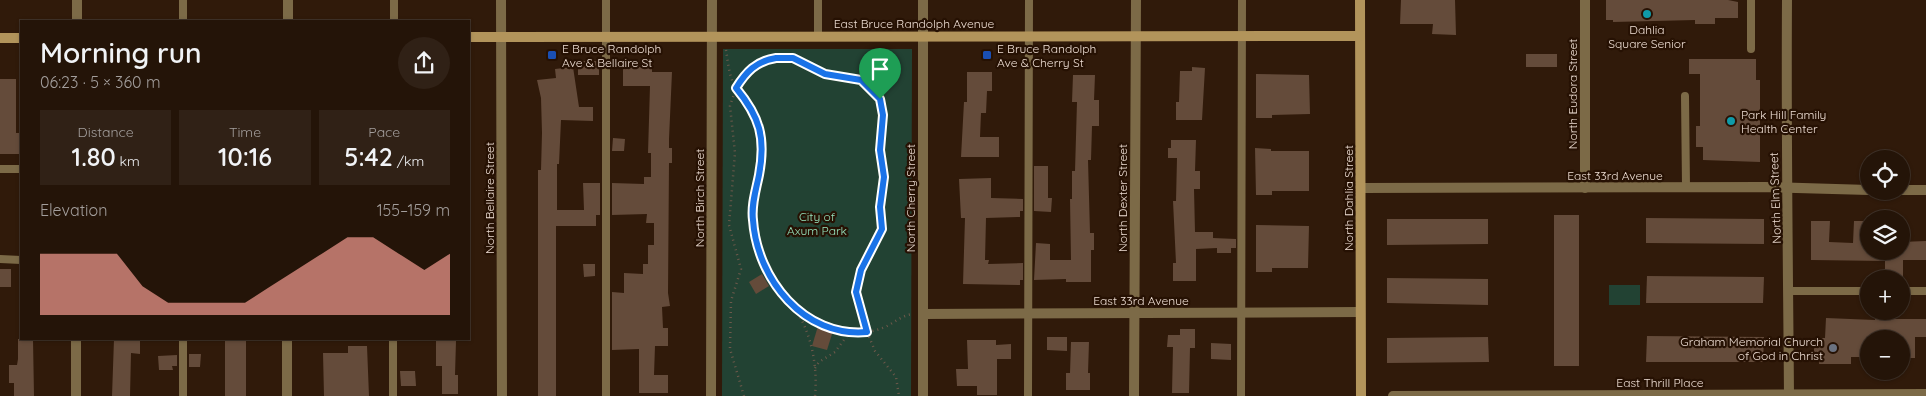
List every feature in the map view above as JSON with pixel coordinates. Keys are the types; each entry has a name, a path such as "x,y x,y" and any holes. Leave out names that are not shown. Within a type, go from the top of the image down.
{"street":[{"path":"77,0 77,20"},
{"path":"288,0 288,20"},
{"name":"North Bellaire Street","path":"501,0 502,396"},
{"name":"North Birch Street","path":"711,396 712,0"},
{"name":"North Cherry Street","path":"923,0 923,396"},
{"name":"North Dexter Street","path":"1134,396 1136,0"},
{"name":"North Dahlia Street","path":"1360,0 1361,396"},
{"name":"North Eudora Street","path":"1585,0 1585,188"},
{"name":"North Elm Street","path":"1786,0 1789,395"},
{"name":"East Bruce Randolph Avenue","path":"470,37 1360,36"},
{"path":"0,38 20,38"},
{"name":"East 33rd Avenue","path":"1361,188 1686,187 1860,190"},
{"path":"1910,190 1926,190"},
{"name":"East 33rd Avenue","path":"923,314 1360,312"},
{"path":"76,340 76,396"},
{"path":"287,340 287,396"},
{"name":"East Thrill Place","path":"1393,396 1926,394"}],"lane":[{"path":"183,0 183,20"},
{"path":"394,0 394,20"},
{"path":"606,0 606,396"},
{"path":"818,0 818,36"},
{"path":"1028,0 1028,396"},
{"path":"1241,396 1242,0"},
{"path":"1751,0 1751,49"},
{"path":"1685,96 1686,187"},
{"path":"0,169 20,169"},
{"path":"0,259 20,260"},
{"path":"1788,291 1860,291"},
{"path":"1910,291 1926,291"},
{"path":"183,340 183,396"},
{"path":"393,340 393,396"}],"path":[{"path":"726,50 731,80 752,107 760,130 761,165 754,202 753,221 761,259 774,284 796,310 806,332 815,369 815,396"},
{"path":"744,396 730,349 730,313 741,269 729,216 735,153 730,106 736,88 743,76 758,63 771,59 793,58 825,74 861,80 880,99 883,115 880,150 884,177 880,207 882,229 861,270 856,292 867,332 875,351 896,377 899,396"},
{"path":"796,310 814,322 850,332 867,332 884,328 909,314 923,314"},
{"path":"815,369 819,362 835,352 850,332"}],"green space":[{"name":"City of Axum Park","path":"723,49 912,49 911,396 722,396"},
{"path":"1609,285 1640,285 1640,305 1609,305"}],"building":[{"path":"1401,0 1455,0 1456,35 1432,34 1433,24 1400,24"},
{"name":"Dahlia Square Senior","path":"1606,0 1728,0 1738,2 1738,18 1715,18 1715,24 1695,24 1695,20 1613,22 1613,20 1606,20"},
{"path":"1526,54 1557,54 1557,67 1526,67"},
{"name":"Park Hill Family Health Center","path":"1689,59 1756,59 1756,80 1760,80 1760,162 1703,160 1703,147 1696,147 1696,126 1700,126 1700,74 1689,74"},
{"path":"578,61 599,61 599,75 578,75"},
{"path":"573,67 579,107 593,107 593,121 561,120 559,164 557,164 557,210 584,210 583,183 600,183 600,215 596,215 596,226 556,226 556,396 538,396 538,170 541,170 542,133 541,98 537,80 556,78 555,69"},
{"path":"623,67 652,67 652,72 672,72 669,139 669,148 672,148 672,163 669,163 668,293 670,306 662,307 663,328 668,328 668,346 655,346 654,375 668,375 668,393 639,393 639,349 612,350 612,292 624,293 624,273 643,274 643,264 648,264 648,245 654,245 654,223 646,223 647,214 612,215 612,183 644,184 644,177 651,177 651,153 648,153 650,86 623,86"},
{"path":"1192,67 1205,68 1202,120 1176,120 1176,102 1179,102 1180,71 1192,71"},
{"path":"967,72 992,72 992,91 987,91 986,113 981,113 980,137 999,137 999,157 961,157 964,102 967,102"},
{"path":"1256,74 1309,75 1310,114 1272,115 1272,118 1256,118"},
{"path":"1073,75 1095,75 1094,100 1099,100 1099,126 1092,126 1091,160 1088,160 1090,233 1094,233 1094,250 1091,250 1091,282 1066,282 1066,279 1034,280 1036,243 1050,244 1050,260 1071,260 1070,199 1072,199 1072,171 1075,171 1077,102 1072,102"},
{"path":"0,79 16,79 16,133 20,133 20,154 0,154"},
{"path":"613,138 625,139 624,151 612,151"},
{"path":"1171,140 1196,140 1195,171 1200,171 1200,189 1194,189 1195,232 1213,232 1213,238 1236,239 1236,248 1231,248 1231,253 1217,253 1217,248 1196,249 1196,281 1173,281 1173,263 1176,263 1173,201 1176,201 1177,158 1168,158 1168,148 1171,148"},
{"path":"1255,148 1271,149 1271,151 1309,151 1309,191 1272,191 1272,195 1256,195"},
{"path":"1034,166 1048,166 1048,198 1052,198 1051,212 1034,211"},
{"path":"991,178 991,198 1023,199 1023,211 1020,211 1020,217 986,218 985,260 989,260 988,264 1023,263 1023,280 1020,280 1020,285 963,284 965,218 961,218 959,179"},
{"path":"1554,215 1579,215 1579,366 1554,366"},
{"path":"1646,218 1764,219 1764,244 1646,243"},
{"path":"1387,219 1488,219 1488,244 1387,245"},
{"path":"1811,221 1830,221 1829,242 1853,243 1854,221 1860,221 1860,260 1903,260 1903,270 1885,270 1885,261 1811,260"},
{"path":"1256,225 1309,226 1308,268 1272,268 1272,272 1256,272"},
{"path":"1926,241 1926,260 1910,260 1910,242"},
{"path":"583,264 595,264 595,276 584,277"},
{"path":"0,269 11,269 11,287 0,287"},
{"path":"762,274 769,286 756,294 749,282"},
{"path":"1647,276 1764,277 1763,303 1646,303"},
{"path":"1387,278 1488,279 1488,305 1387,303"},
{"path":"1826,318 1860,320 1926,319 1926,337 1915,337 1915,358 1910,358 1910,330 1860,330 1860,357 1851,357 1851,364 1819,364 1820,356 1814,356 1814,338 1825,338"},
{"path":"818,326 833,331 827,350 812,346"},
{"path":"1180,329 1195,329 1195,348 1190,348 1189,393 1172,393 1173,347 1167,347 1168,335 1180,335"},
{"path":"1647,336 1764,337 1763,362 1646,362"},
{"path":"1047,337 1067,337 1067,351 1047,350"},
{"path":"1488,337 1489,362 1387,363 1387,338"},
{"path":"18,339 33,340 34,396 14,396 14,383 9,383 9,365 17,365"},
{"path":"114,340 140,340 140,354 131,353 130,396 112,396"},
{"path":"225,340 246,340 246,396 225,396"},
{"path":"967,340 996,340 996,345 1011,344 1011,359 997,359 997,395 977,395 977,386 957,386 956,369 968,369"},
{"path":"436,341 456,341 455,375 458,375 458,394 442,394 442,366 436,366"},
{"path":"1071,342 1089,342 1088,373 1090,373 1090,390 1066,390 1066,373 1070,373"},
{"path":"1211,343 1231,344 1231,360 1211,359"},
{"path":"348,346 367,346 369,396 324,396 323,353 348,353"},
{"path":"189,354 201,354 200,367 189,367"},
{"path":"177,355 177,366 172,366 173,370 159,370 158,356"},
{"path":"400,371 415,371 416,386 401,386"}],"place":[{"name":"Dahlia Square Senior","path":"1647,14"},
{"name":"E Bruce Randolph Ave & Bellaire St","path":"552,55"},
{"name":"E Bruce Randolph Ave & Cherry St","path":"987,55"},
{"name":"Park Hill Family Health Center","path":"1731,121"},
{"name":"Graham Memorial Church of God in Christ","path":"1833,348"}],"route":[{"path":"776,58 793,58 814,70 836,78 861,80 876,92 880,99 883,115 880,150 884,177 880,207 882,229 864,262 857,285 857,300 867,332 850,332 814,322 796,310 774,284 766,271 761,259 753,221 755,192 761,165 762,142 752,107 736,88 743,76 758,63 776,58"}]}
